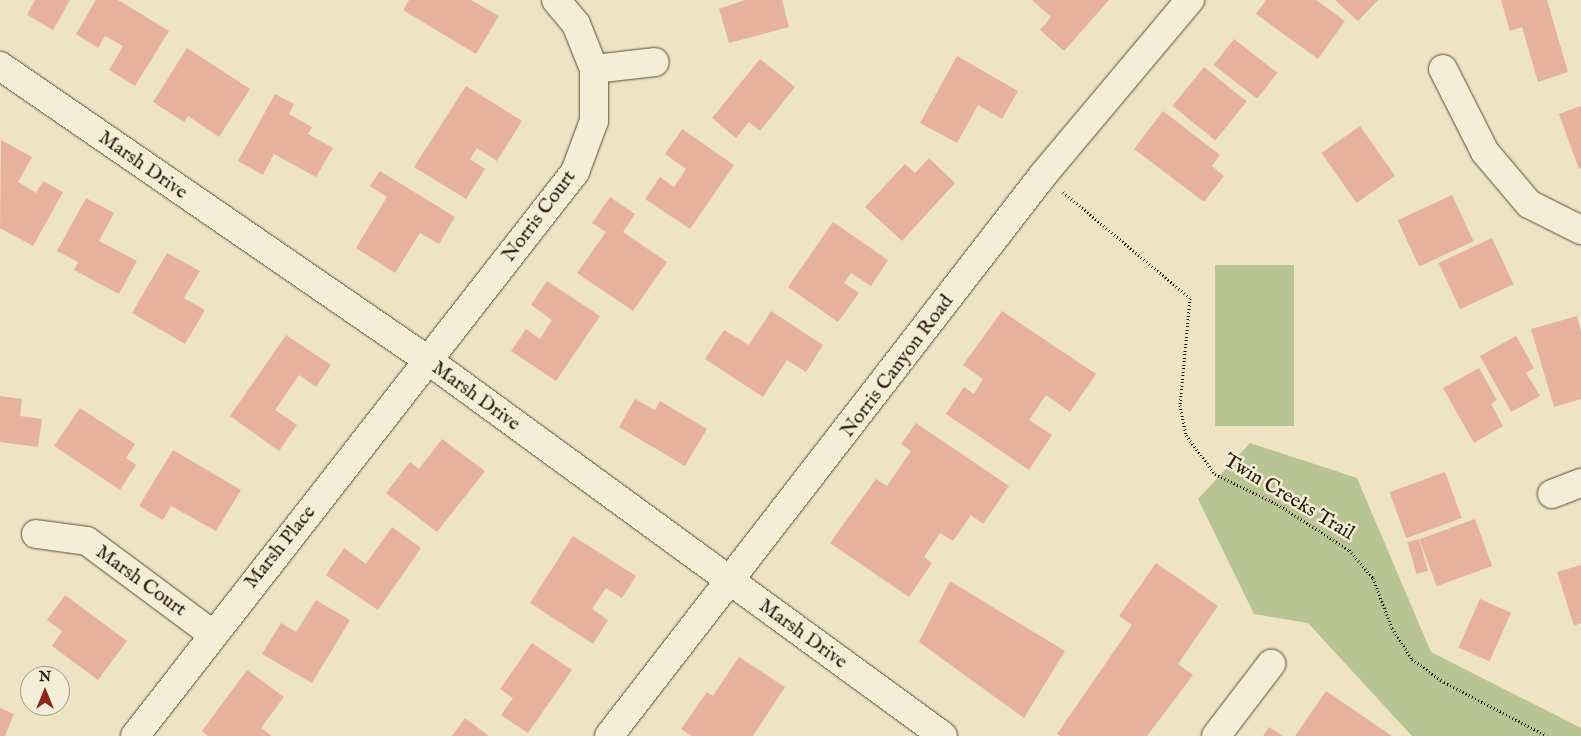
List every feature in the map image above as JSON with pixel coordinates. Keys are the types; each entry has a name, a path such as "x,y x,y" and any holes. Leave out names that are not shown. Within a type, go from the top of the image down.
{"street":[{"name":"Norris Court","path":"428,361 575,172 594,121 594,69 576,24 556,0"},
{"name":"Norris Canyon Road","path":"609,736 732,582 1042,175 1190,0"},
{"path":"594,69 655,62"},
{"name":"Marsh Drive","path":"0,66 428,361 943,736"},
{"path":"1443,69 1485,152 1529,204 1581,230"},
{"name":"Marsh Place","path":"135,736 212,633 428,361"},
{"path":"1552,494 1581,483"},
{"name":"Marsh Court","path":"36,534 86,541 212,633"},
{"path":"1216,736 1271,664"}],"path":[{"name":"Twin Creeks Trail","path":"1042,175 1190,298 1180,405 1186,434 1215,474 1277,504 1350,550 1373,578 1392,628 1412,659 1444,682 1547,736"}],"green space":[{"path":"1215,265 1294,265 1294,426 1215,426"},
{"path":"1250,443 1357,478 1431,652 1581,728 1581,736 1412,736 1308,623 1254,614 1198,499"}],"building":[{"path":"35,0 70,0 53,30 27,15"},
{"path":"96,0 118,0 169,31 135,86 109,70 123,46 105,36 98,48 76,34"},
{"path":"409,0 471,0 499,16 476,54 403,10"},
{"path":"745,0 782,0 789,27 729,43 719,9"},
{"path":"1032,0 1109,0 1064,51 1040,30 1051,17"},
{"path":"1266,0 1316,0 1345,21 1318,59 1256,14"},
{"path":"1335,0 1378,0 1358,21"},
{"path":"1501,0 1547,0 1568,72 1538,82 1522,27 1510,31"},
{"path":"1234,39 1277,73 1257,99 1214,65"},
{"path":"187,48 250,89 219,137 188,116 184,122 153,102"},
{"path":"957,56 1018,91 1002,119 978,105 957,143 920,123"},
{"path":"760,59 795,87 760,131 749,122 736,138 712,118"},
{"path":"1204,67 1247,102 1215,140 1173,106"},
{"path":"466,86 522,121 497,161 477,148 470,159 485,169 466,199 414,167"},
{"path":"275,94 294,104 289,114 312,127 308,134 333,148 316,177 274,154 263,175 238,161"},
{"path":"1581,106 1581,168 1579,169 1559,114"},
{"path":"1163,111 1220,155 1212,166 1224,176 1204,202 1134,149"},
{"path":"1360,126 1395,176 1356,203 1321,153"},
{"path":"682,129 734,165 690,229 645,199 660,177 674,187 686,169 665,154"},
{"path":"1,140 32,157 18,182 36,193 43,181 63,192 33,246 0,228"},
{"path":"929,158 955,183 902,241 865,207 905,164 915,173"},
{"path":"380,171 455,217 439,244 420,233 395,273 356,248 387,197 370,186"},
{"path":"1452,195 1474,241 1419,267 1398,220"},
{"path":"610,197 635,214 623,232 667,262 633,311 577,273 606,232 592,223"},
{"path":"86,198 114,213 99,241 137,261 119,294 74,270 78,262 57,251"},
{"path":"833,222 888,260 871,286 851,273 844,283 859,293 838,322 788,287"},
{"path":"1492,238 1514,284 1460,309 1439,263"},
{"path":"167,253 200,271 184,298 205,310 185,344 132,313"},
{"path":"547,281 600,316 556,381 511,351 526,329 540,339 552,320 531,305"},
{"path":"771,311 823,345 806,372 787,360 763,397 705,359 724,330 749,345"},
{"path":"1002,311 1096,374 1070,412 1046,395 1029,420 1052,435 1029,470 946,414 964,387 974,394 983,379 963,365"},
{"path":"1577,316 1581,331 1581,399 1554,407 1531,329"},
{"path":"286,335 331,365 316,387 299,375 275,410 297,425 279,451 230,416"},
{"path":"1516,336 1534,368 1526,373 1540,396 1511,412 1480,356"},
{"path":"1479,368 1497,400 1491,404 1503,426 1474,443 1443,388"},
{"path":"0,396 22,399 20,416 42,419 38,447 0,442"},
{"path":"635,399 655,410 660,401 707,429 685,466 619,427"},
{"path":"80,408 135,444 126,458 136,465 120,490 54,446"},
{"path":"916,423 1009,486 983,524 971,515 953,541 940,533 924,557 932,563 909,597 830,543 876,479 887,486 911,451 901,444"},
{"path":"442,439 485,471 437,532 386,493 410,462 419,469"},
{"path":"173,450 241,490 216,531 171,506 163,520 139,506"},
{"path":"1445,472 1462,518 1406,538 1390,492"},
{"path":"1475,519 1492,566 1437,586 1420,539"},
{"path":"392,527 421,548 378,610 326,575 344,548 366,564"},
{"path":"573,536 636,576 622,598 606,588 592,609 608,620 593,644 530,603"},
{"path":"1419,539 1428,571 1417,574 1407,542"},
{"path":"1156,563 1218,606 1178,664 1193,675 1147,736 1060,736 1057,734 1132,625 1119,616"},
{"path":"1581,565 1581,623 1574,626 1557,572"},
{"path":"950,581 1065,651 1024,718 919,642"},
{"path":"65,595 127,641 98,680 52,646 62,631 47,620"},
{"path":"1480,599 1511,613 1490,661 1458,647"},
{"path":"316,600 350,620 312,683 262,654 281,623 296,632"},
{"path":"532,643 572,670 528,733 501,715 513,698 500,689"},
{"path":"739,657 785,687 753,736 692,736 681,729 707,692 713,696"},
{"path":"247,670 284,697 261,728 272,736 208,736 202,731"},
{"path":"1326,691 1392,736 1295,736"},
{"path":"0,708 14,714 5,736 0,736"},
{"path":"465,718 489,736 452,736"},
{"path":"1269,727 1283,736 1263,736"}]}
